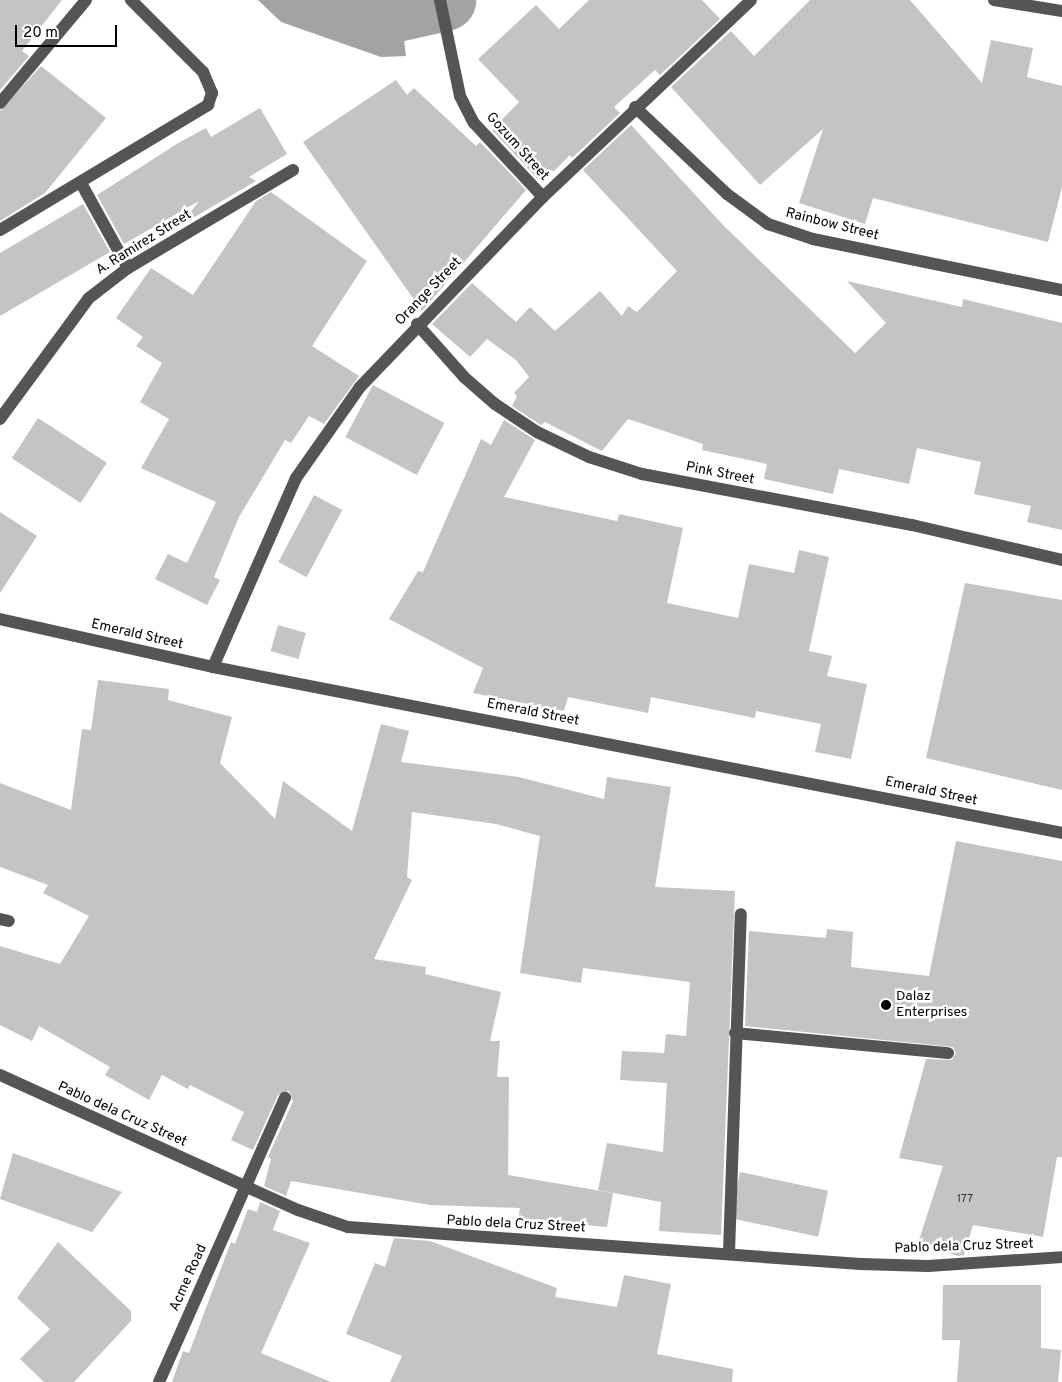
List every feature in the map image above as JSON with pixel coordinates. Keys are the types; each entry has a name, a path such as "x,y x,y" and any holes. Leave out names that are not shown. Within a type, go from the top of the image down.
{"street":[{"path":"0,103 86,0"},
{"path":"0,230 199,114 212,93 203,72 131,0"},
{"name":"Gozum Street","path":"440,0 460,96 474,123 542,198"},
{"name":"Orange Street","path":"213,667 296,478 360,387 417,324 542,198 635,107 751,0"},
{"path":"994,0 1062,11"},
{"name":"Rainbow Street","path":"635,107 727,194 768,224 814,239 1062,290"},
{"name":"A. Ramirez Street","path":"0,419 84,304 128,268 293,170"},
{"path":"81,183 128,268"},
{"name":"Pink Street","path":"417,324 464,377 496,404 537,432 589,457 642,474 912,525 1062,560"},
{"name":"Emerald Street","path":"0,619 213,667 1062,833"},
{"path":"729,1252 735,1033 741,914"},
{"path":"735,1033 948,1053"},
{"name":"Pablo dela Cruz Street","path":"0,1075 246,1187 348,1227 928,1266 1062,1257"},
{"name":"Acme Road","path":"159,1382 285,1098"}],"shaded area":[{"path":"258,0 399,0 406,56 381,57 281,22"}],"building":[{"path":"0,0 62,0 22,51 29,56 0,90"},
{"path":"589,0 702,0 720,19 660,75 655,70 614,107 620,113 572,158 570,155 549,176 544,171 537,178 492,130 519,102 478,59 536,5 559,29"},
{"path":"810,0 910,0 982,83 991,40 1033,48 1027,77 1062,86 1062,187 1048,242 873,198 865,224 799,203 823,129 760,185 671,87 731,31 754,56"},
{"path":"41,66 106,118 45,193 0,221 0,111"},
{"path":"396,80 407,95 414,88 476,146 480,142 526,190 422,311 303,142"},
{"path":"260,108 287,154 249,177 256,181 181,225 199,201 124,244 97,195 180,142 206,128 211,137"},
{"path":"631,125 723,225 855,353 886,323 847,281 962,307 963,299 1062,323 1062,530 1027,522 1031,506 974,494 981,462 917,448 909,484 839,469 833,494 764,479 767,464 702,450 703,444 628,419 602,451 545,422 541,425 512,406 517,396 514,393 529,377 516,360 487,339 470,357 432,324 472,283 516,322 530,307 555,331 600,291 622,316 628,306 637,312 677,271 583,170"},
{"path":"271,192 367,261 312,346 359,376 324,424 309,416 291,443 285,440 239,517 214,577 220,580 207,605 155,579 168,554 187,563 216,502 141,468 169,419 140,402 162,363 136,346 143,337 116,318 151,268 193,295 256,201"},
{"path":"83,204 110,252 0,316 0,253"},
{"path":"373,385 445,423 417,475 345,437"},
{"path":"38,418 107,463 81,503 12,458"},
{"path":"504,420 535,440 504,497 617,521 619,514 683,528 667,603 738,618 749,564 794,573 799,550 829,557 809,651 832,656 827,676 867,684 851,759 815,752 821,724 756,711 755,718 651,697 648,713 568,697 564,711 473,693 483,668 389,619 418,571 423,572 481,439 491,445"},
{"path":"314,495 342,510 307,577 278,562"},
{"path":"0,512 37,536 0,593"},
{"path":"965,583 1062,600 1062,790 926,758"},
{"path":"278,625 306,633 298,659 271,651"},
{"path":"98,680 169,689 168,700 232,717 220,763 275,819 283,781 352,831 381,724 409,731 401,762 519,777 604,799 607,777 671,787 655,887 735,891 721,1235 659,1231 661,1202 598,1190 607,1143 663,1152 667,1083 620,1080 622,1051 664,1053 666,1034 686,1036 690,982 583,968 581,983 520,973 540,836 496,824 412,812 407,877 412,880 374,959 426,967 425,974 501,992 490,1041 500,1041 497,1077 509,1077 508,1175 613,1193 607,1227 518,1219 520,1208 430,1205 291,1181 286,1196 264,1186 271,1159 268,1157 293,1101 289,1091 278,1095 253,1150 231,1140 244,1112 190,1085 188,1089 162,1075 149,1100 105,1075 110,1067 39,1026 32,1041 0,1025 0,946 60,964 89,916 43,893 48,885 0,867 0,783 71,810 82,729 91,730"},
{"path":"956,841 1062,861 1062,1157 1057,1157 1043,1237 973,1225 964,1255 958,1256 918,1243 943,1166 899,1158 926,1059 952,1060 956,1053 953,1047 745,1026 749,931 826,938 827,929 853,932 851,967 929,976"},
{"path":"13,1153 122,1192 92,1232 0,1199"},
{"path":"740,1172 828,1191 818,1237 730,1218"},
{"path":"260,1202 280,1211 273,1230 310,1243 261,1353 331,1382 172,1382 183,1351 189,1353 231,1242 235,1244 248,1209 257,1212"},
{"path":"394,1238 430,1241 557,1288 555,1297 617,1307 624,1275 671,1284 657,1354 733,1369 732,1382 390,1382 402,1356 346,1334 375,1263 385,1267"},
{"path":"58,1242 131,1311 131,1321 74,1382 44,1382 20,1359 50,1329 17,1298"},
{"path":"943,1285 1041,1285 1041,1348 1061,1350 1058,1382 957,1382 960,1340 942,1340"}],"waterway":[{"path":"340,0 351,9 374,16 445,0"}],"place":[{"name":"Dalaz Enterprises","path":"886,1005"}]}
